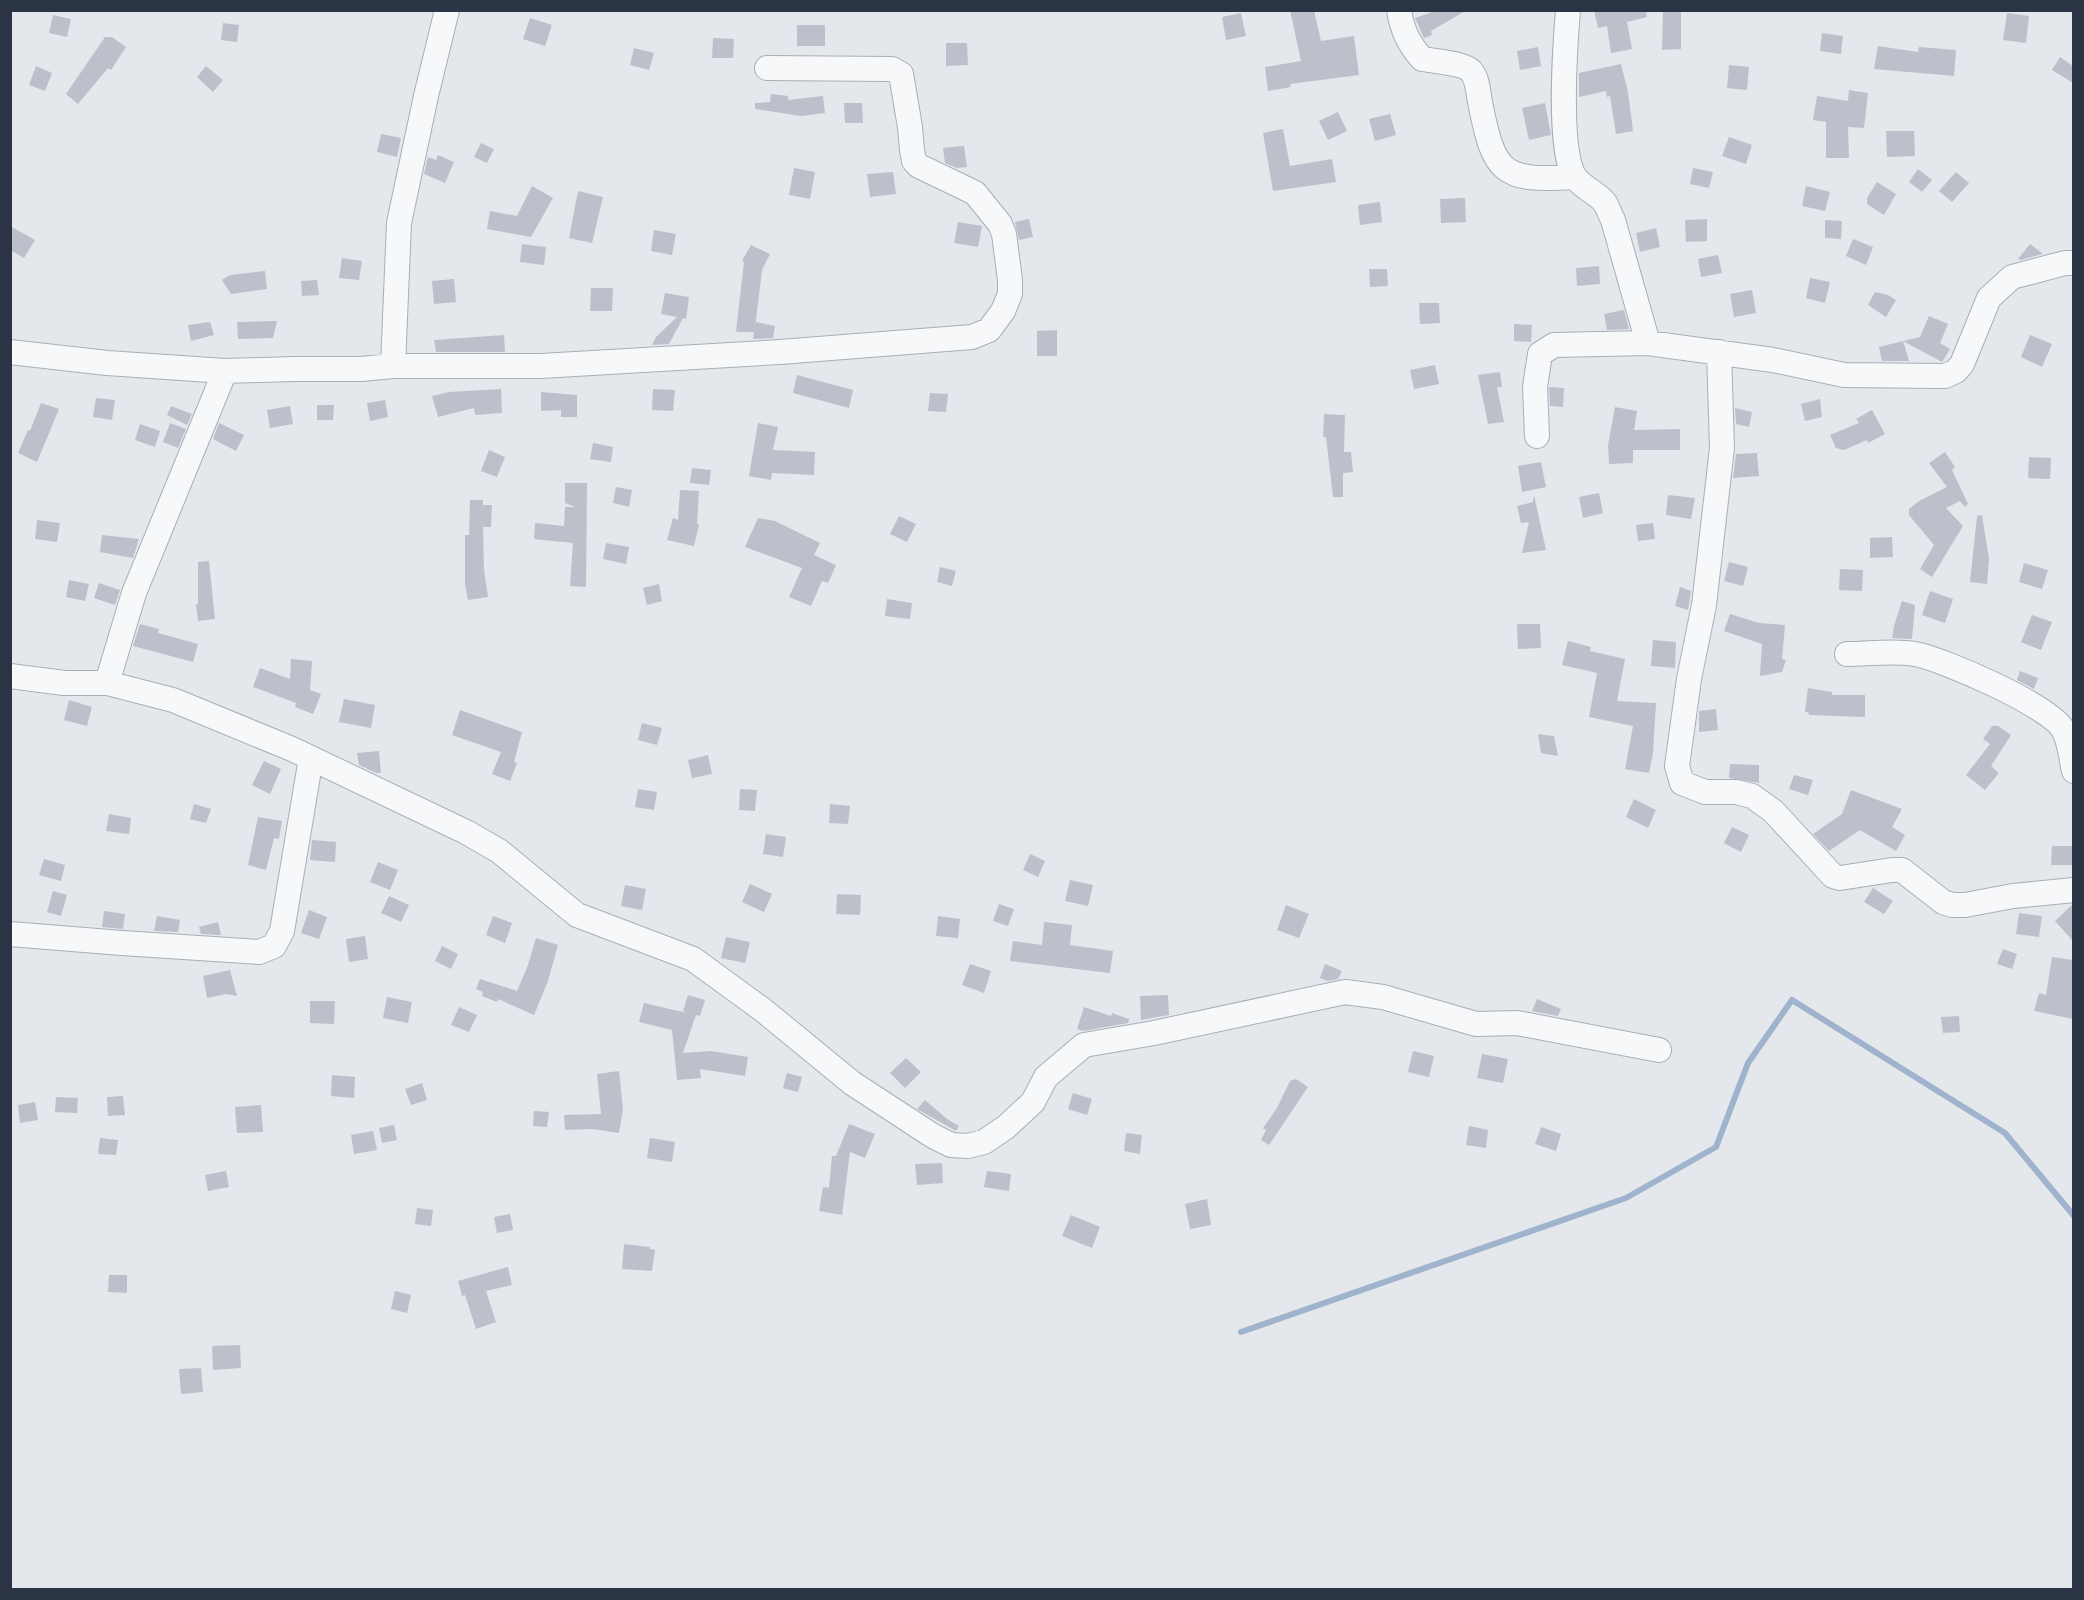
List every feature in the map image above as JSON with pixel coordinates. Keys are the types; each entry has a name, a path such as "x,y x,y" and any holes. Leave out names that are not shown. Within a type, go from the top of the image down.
{"street":[{"path":"393,366 399,223 447,10"},
{"path":"1400,10 1401,22 1409,44 1422,59 1462,66 1470,70 1475,79 1486,133 1493,153 1502,166 1516,176 1542,179 1575,177"},
{"path":"1568,10 1564,97 1567,159 1575,177 1588,191 1604,201 1613,220 1648,343"},
{"path":"10,352 107,363 225,371 360,369 393,366 541,366 780,352 972,337 989,330 1003,311 1010,294 1004,234 1000,224 975,193 919,166 914,161 902,74 892,69 767,68"},
{"path":"1537,436 1535,387 1540,354 1554,345 1648,343 1773,360 1844,375 1945,376 1956,371 1962,364 1989,298 2012,277 2065,263 2073,264"},
{"path":"1719,352 1722,448 1704,604 1689,679 1677,766 1682,783 1705,792 1737,792 1752,796 1773,812 1833,876 1840,878 1902,870 1943,902 1952,905 2073,890"},
{"path":"107,683 134,593 225,371"},
{"path":"1847,654 1912,654 1931,658 1986,681 2051,716 2064,730 2073,771"},
{"path":"10,676 64,683 107,683 173,700 311,758 466,832 499,851 577,915 693,959 763,1010 852,1083 933,1136 951,1145 968,1146 984,1142 1006,1127 1033,1102 1046,1077 1084,1046 1346,992 1383,997 1476,1024 1517,1023 1659,1050"},
{"path":"10,934 122,944 259,952 274,946 282,931 311,758"}],"building":[{"path":"1290,10 1314,10 1321,41 1354,36 1359,75 1290,84 1291,87 1268,91 1265,67 1301,61"},
{"path":"1438,10 1467,10 1431,31 1432,35 1424,38 1415,18"},
{"path":"1594,10 1646,10 1647,17 1627,22 1632,49 1611,53 1607,26 1598,28"},
{"path":"1663,10 1681,10 1681,49 1662,50"},
{"path":"1241,13 1246,36 1226,40 1222,17"},
{"path":"2007,13 2029,16 2026,43 2003,40"},
{"path":"53,15 71,19 67,37 49,33"},
{"path":"530,18 552,25 545,46 523,39"},
{"path":"223,23 239,25 237,42 221,40"},
{"path":"797,25 825,25 825,46 797,46"},
{"path":"1822,33 1843,36 1841,54 1820,51"},
{"path":"105,37 112,37 126,47 111,70 108,68 78,104 66,94"},
{"path":"713,38 734,39 733,58 712,58"},
{"path":"946,43 967,43 968,65 946,66"},
{"path":"1878,46 1918,52 1919,47 1956,50 1954,76 1874,69"},
{"path":"1538,47 1541,66 1520,70 1517,51"},
{"path":"634,48 654,53 649,70 630,65"},
{"path":"2060,57 2073,66 2073,83 2052,70"},
{"path":"1621,64 1628,92 1633,131 1616,134 1610,96 1607,97 1606,91 1579,97 1579,73"},
{"path":"1729,65 1749,67 1747,90 1727,88"},
{"path":"36,66 52,73 45,91 29,85"},
{"path":"206,66 223,80 213,92 197,77"},
{"path":"1849,90 1868,93 1864,128 1848,127 1849,158 1826,158 1826,122 1813,120 1817,96 1848,101"},
{"path":"771,94 788,96 788,100 823,96 825,113 801,116 755,109 755,103 770,102"},
{"path":"844,103 862,103 863,123 845,123"},
{"path":"1545,103 1551,135 1529,140 1522,108"},
{"path":"1338,112 1347,131 1328,140 1319,121"},
{"path":"1390,114 1396,135 1375,141 1369,119"},
{"path":"1283,129 1290,166 1332,159 1336,182 1273,191 1263,133"},
{"path":"1886,131 1914,131 1915,156 1887,157"},
{"path":"381,134 401,138 397,157 377,152"},
{"path":"1729,137 1752,145 1746,164 1722,156"},
{"path":"481,143 494,149 487,163 474,157"},
{"path":"964,146 967,167 957,168 945,163 943,148"},
{"path":"438,155 454,162 445,183 424,174 428,157 436,160"},
{"path":"794,168 815,172 810,199 789,195"},
{"path":"1693,168 1713,172 1709,188 1690,184"},
{"path":"1918,169 1932,180 1922,192 1909,182"},
{"path":"893,172 896,194 870,197 867,174"},
{"path":"1956,172 1969,183 1952,202 1939,191"},
{"path":"1877,182 1896,194 1884,215 1867,204 1867,198"},
{"path":"532,186 553,198 531,237 487,229 490,211 517,216"},
{"path":"1806,186 1830,192 1825,211 1802,206"},
{"path":"578,191 603,197 592,243 569,238"},
{"path":"1465,198 1466,222 1441,223 1440,199"},
{"path":"1380,202 1382,222 1360,225 1358,205"},
{"path":"1029,219 1033,237 1019,240 1015,222"},
{"path":"1707,219 1707,241 1686,242 1685,220"},
{"path":"1825,220 1842,221 1841,239 1825,238"},
{"path":"958,222 982,226 978,247 954,243"},
{"path":"10,226 35,240 24,258 10,250"},
{"path":"1656,228 1660,247 1640,252 1636,233"},
{"path":"654,230 676,234 672,255 651,251"},
{"path":"1853,239 1873,247 1866,265 1846,256"},
{"path":"522,244 546,247 544,265 520,262"},
{"path":"2030,244 2043,254 2018,259"},
{"path":"751,245 770,254 762,270 755,328 756,322 775,326 773,338 753,339 754,332 736,332 744,262 742,261"},
{"path":"1718,255 1722,273 1701,277 1698,259"},
{"path":"342,258 362,261 359,280 339,278"},
{"path":"1599,266 1600,284 1577,286 1576,268"},
{"path":"1369,269 1387,269 1388,286 1370,287"},
{"path":"265,271 267,289 231,294 222,280 230,275"},
{"path":"1810,278 1830,282 1825,303 1806,298"},
{"path":"454,279 456,302 434,304 432,281"},
{"path":"317,280 319,295 302,296 301,281"},
{"path":"591,288 613,288 612,311 590,311"},
{"path":"1752,290 1756,313 1734,317 1730,294"},
{"path":"1875,292 1888,295 1896,300 1886,317 1868,305"},
{"path":"665,293 689,297 686,319 683,318 669,344 652,345 656,337 677,317 661,314"},
{"path":"1419,303 1439,303 1440,323 1420,324"},
{"path":"1624,310 1629,329 1607,330 1604,314"},
{"path":"1929,316 1948,324 1940,343 1950,349 1942,362 1903,341 1920,337"},
{"path":"277,321 273,338 238,339 237,322"},
{"path":"210,322 214,335 191,341 188,325"},
{"path":"1514,324 1532,325 1531,342 1514,341"},
{"path":"1057,330 1057,356 1037,356 1037,331"},
{"path":"504,335 505,352 436,352 434,340"},
{"path":"2030,335 2052,344 2042,367 2021,357"},
{"path":"1903,341 1909,361 1882,361 1879,347"},
{"path":"1435,365 1439,384 1414,389 1410,370"},
{"path":"1500,372 1502,387 1497,387 1504,422 1488,424 1478,375"},
{"path":"797,375 853,390 849,408 793,393"},
{"path":"1549,387 1564,388 1563,407 1550,406"},
{"path":"501,389 502,413 475,415 474,408 438,417 432,396 449,392"},
{"path":"653,389 675,390 673,411 652,410"},
{"path":"541,392 577,395 577,417 561,417 561,410 541,411"},
{"path":"930,393 948,394 946,412 928,411"},
{"path":"96,398 115,400 112,420 93,417"},
{"path":"1820,399 1822,417 1805,421 1801,404"},
{"path":"385,400 388,417 370,421 367,403"},
{"path":"41,403 59,409 37,462 18,453"},
{"path":"317,405 334,405 333,420 317,420"},
{"path":"171,406 192,414 187,425 167,415"},
{"path":"290,406 293,424 270,428 267,410"},
{"path":"1615,407 1637,411 1634,430 1680,429 1680,450 1633,450 1633,463 1609,464 1608,445"},
{"path":"1735,408 1752,412 1749,427 1736,424"},
{"path":"1872,410 1885,434 1868,443 1867,440 1844,450 1836,448 1830,435 1859,423 1856,419"},
{"path":"1324,414 1345,415 1344,452 1351,452 1353,472 1343,473 1343,497 1333,497 1326,437 1323,437"},
{"path":"170,423 186,429 178,448 163,442"},
{"path":"219,423 244,435 236,451 213,439"},
{"path":"758,423 778,427 773,450 815,452 814,475 772,473 771,480 749,476"},
{"path":"140,424 160,431 155,447 135,440"},
{"path":"593,443 613,447 611,462 590,459"},
{"path":"489,450 505,457 497,477 481,471"},
{"path":"1945,452 1955,467 1952,470 1968,504 1965,507 1960,501 1946,508 1963,526 1932,577 1920,569 1934,545 1909,515 1909,509 1919,501 1947,487 1929,463"},
{"path":"1757,453 1759,476 1733,478 1736,454"},
{"path":"2029,457 2051,458 2050,479 2028,478"},
{"path":"1541,462 1546,487 1522,492 1518,466"},
{"path":"692,468 711,470 709,485 690,483"},
{"path":"565,483 587,483 586,587 570,586 573,543 534,539 535,523 564,526 565,507 575,507 565,503"},
{"path":"616,487 632,490 629,507 613,503"},
{"path":"680,490 699,491 697,524 699,525 694,546 667,540 673,518 678,520"},
{"path":"1599,493 1603,513 1583,518 1579,497"},
{"path":"1534,495 1546,550 1522,553 1529,522 1521,523 1517,506 1533,502"},
{"path":"1668,495 1695,498 1691,519 1666,515"},
{"path":"470,500 483,500 483,505 492,505 491,527 483,527 484,570 488,597 468,600 465,584 465,535 469,535"},
{"path":"1982,515 1989,559 1987,584 1970,582 1977,516"},
{"path":"899,516 916,524 907,542 890,534"},
{"path":"758,518 775,521 820,543 814,555 836,565 828,583 822,581 811,606 789,597 802,568 745,547"},
{"path":"37,520 60,523 57,542 35,539"},
{"path":"1653,523 1655,539 1638,541 1636,525"},
{"path":"102,535 139,539 133,558 100,552"},
{"path":"1892,537 1893,557 1870,558 1870,538"},
{"path":"606,543 629,547 626,564 603,559"},
{"path":"209,561 215,619 198,621 196,604 198,604 198,562"},
{"path":"1729,562 1748,567 1743,586 1724,581"},
{"path":"2024,563 2048,570 2042,589 2019,582"},
{"path":"940,567 956,571 952,586 937,582"},
{"path":"1840,569 1863,570 1862,591 1839,590"},
{"path":"69,580 89,584 85,601 66,597"},
{"path":"99,583 120,590 115,605 94,598"},
{"path":"659,584 662,601 647,605 643,588"},
{"path":"1680,587 1691,591 1688,610 1675,606"},
{"path":"1930,591 1953,599 1945,623 1922,615"},
{"path":"887,599 912,603 910,619 885,616"},
{"path":"1902,601 1915,605 1912,639 1892,638"},
{"path":"1730,614 1759,623 1785,625 1782,659 1786,660 1782,672 1760,676 1762,644 1724,631"},
{"path":"2032,615 2052,622 2041,650 2021,642"},
{"path":"140,624 159,629 158,633 198,644 193,662 133,646"},
{"path":"1517,624 1540,624 1541,648 1518,649"},
{"path":"1653,640 1676,642 1675,668 1651,666"},
{"path":"1568,641 1591,647 1590,651 1625,659 1617,701 1656,703 1653,753 1649,773 1625,769 1633,726 1589,717 1597,673 1562,665"},
{"path":"291,659 312,661 310,690 321,694 313,714 295,707 296,703 253,687 260,668 290,679"},
{"path":"2020,671 2038,678 2034,689 2017,680"},
{"path":"1808,688 1832,692 1832,695 1865,695 1865,717 1809,715 1805,712"},
{"path":"344,699 375,705 371,728 339,722"},
{"path":"69,700 92,707 87,726 64,720"},
{"path":"1716,709 1718,730 1699,732 1699,711"},
{"path":"460,710 522,732 514,762 517,763 510,781 492,774 501,752 452,735"},
{"path":"642,723 662,728 657,745 638,740"},
{"path":"1992,726 1998,726 2011,735 1991,766 1999,773 1985,790 1966,775 1990,744 1983,739"},
{"path":"1538,734 1554,736 1558,756 1541,753"},
{"path":"379,751 381,773 359,765 357,753"},
{"path":"708,755 712,774 692,778 688,760"},
{"path":"264,761 281,769 270,794 252,785"},
{"path":"1730,764 1759,765 1759,783 1729,778"},
{"path":"1794,775 1813,780 1808,795 1789,789"},
{"path":"638,789 657,792 654,810 635,807"},
{"path":"740,789 757,790 755,811 739,810"},
{"path":"1851,790 1902,809 1892,827 1905,835 1896,851 1860,830 1829,851 1813,834 1842,814"},
{"path":"1634,799 1656,810 1648,828 1626,817"},
{"path":"194,804 211,809 206,823 190,819"},
{"path":"830,804 850,806 848,824 829,823"},
{"path":"109,814 131,818 129,834 106,831"},
{"path":"258,817 282,821 279,839 274,838 266,870 248,865"},
{"path":"1732,827 1749,835 1741,852 1724,843"},
{"path":"766,834 786,837 783,857 763,854"},
{"path":"312,840 336,842 335,862 310,860"},
{"path":"2052,846 2073,846 2073,865 2051,865"},
{"path":"1030,854 1045,861 1038,877 1023,870"},
{"path":"44,859 65,865 61,881 39,875"},
{"path":"378,862 398,870 390,890 370,882"},
{"path":"1070,880 1093,885 1088,906 1065,901"},
{"path":"750,884 772,894 764,912 742,902"},
{"path":"625,885 646,889 642,910 621,906"},
{"path":"1873,888 1893,901 1884,914 1864,902"},
{"path":"53,891 67,895 61,916 47,912"},
{"path":"837,894 861,895 860,915 836,914"},
{"path":"389,896 409,905 401,922 381,913"},
{"path":"999,904 1014,909 1008,926 993,921"},
{"path":"2073,904 2073,941 2055,921"},
{"path":"1286,905 1309,914 1299,938 1277,930"},
{"path":"309,910 327,917 319,939 301,933"},
{"path":"104,911 125,914 123,929 102,927"},
{"path":"2019,913 2042,916 2039,937 2016,934"},
{"path":"157,916 180,920 178,932 154,931"},
{"path":"493,916 512,923 505,943 486,935"},
{"path":"938,916 960,919 958,938 936,936"},
{"path":"218,922 221,935 201,934 199,927"},
{"path":"1044,922 1072,925 1070,945 1113,951 1110,973 1010,961 1013,941 1042,945"},
{"path":"365,936 368,959 349,962 346,939"},
{"path":"726,937 750,942 745,963 721,958"},
{"path":"536,938 558,945 548,981 534,1015 498,999 497,1002 482,996 483,992 476,989 480,979 517,991"},
{"path":"442,946 458,954 451,969 435,961"},
{"path":"2003,949 2017,954 2012,969 1997,964"},
{"path":"2052,957 2073,960 2073,1019 2034,1011 2039,993 2046,995"},
{"path":"970,964 991,971 984,993 962,985"},
{"path":"1325,964 1342,971 1338,979 1328,981 1320,978"},
{"path":"230,970 237,996 226,994 207,998 203,976"},
{"path":"688,995 705,1000 700,1016 696,1015 683,1053 711,1051 748,1057 745,1076 700,1069 701,1078 677,1080 672,1030 639,1022 644,1003 687,1013 683,1011"},
{"path":"1168,995 1169,1015 1141,1020 1140,996"},
{"path":"387,997 412,1002 408,1023 383,1018"},
{"path":"1537,999 1561,1009 1558,1016 1532,1011"},
{"path":"310,1001 335,1001 334,1024 310,1023"},
{"path":"459,1007 477,1015 469,1032 451,1025"},
{"path":"1084,1007 1129,1019 1128,1023 1083,1031 1077,1029"},
{"path":"1959,1016 1960,1032 1943,1033 1941,1017"},
{"path":"1413,1051 1434,1056 1429,1077 1408,1072"},
{"path":"1482,1054 1508,1059 1503,1083 1477,1078"},
{"path":"906,1058 921,1072 905,1088 890,1073"},
{"path":"619,1071 623,1109 619,1133 592,1129 565,1130 564,1115 601,1114 597,1074"},
{"path":"787,1073 802,1077 798,1092 783,1088"},
{"path":"332,1075 355,1077 354,1098 331,1096"},
{"path":"1296,1079 1308,1087 1269,1145 1261,1140 1266,1130 1263,1128 1277,1108 1290,1081"},
{"path":"422,1083 427,1100 411,1105 405,1089"},
{"path":"1073,1093 1092,1099 1087,1115 1068,1109"},
{"path":"123,1096 125,1115 108,1116 107,1097"},
{"path":"56,1097 78,1098 77,1113 55,1112"},
{"path":"925,1100 959,1126 956,1131 917,1109"},
{"path":"35,1102 38,1120 20,1123 18,1105"},
{"path":"261,1105 263,1132 237,1133 235,1107"},
{"path":"534,1111 549,1112 547,1127 533,1126"},
{"path":"849,1124 875,1134 865,1158 850,1152 842,1215 819,1211 823,1187 829,1188 832,1156 836,1156"},
{"path":"394,1125 397,1140 382,1143 379,1128"},
{"path":"1469,1126 1488,1130 1486,1148 1466,1145"},
{"path":"1541,1127 1561,1134 1556,1151 1535,1144"},
{"path":"373,1131 377,1150 354,1154 351,1135"},
{"path":"1126,1133 1142,1135 1140,1154 1124,1151"},
{"path":"100,1138 118,1140 116,1155 98,1154"},
{"path":"650,1138 675,1142 672,1162 647,1158"},
{"path":"942,1163 943,1183 917,1185 915,1164"},
{"path":"226,1171 229,1187 208,1191 205,1175"},
{"path":"987,1171 1011,1174 1009,1191 984,1187"},
{"path":"1207,1199 1211,1225 1190,1229 1185,1204"},
{"path":"417,1208 433,1210 431,1226 415,1224"},
{"path":"510,1214 513,1230 497,1233 494,1217"},
{"path":"1071,1215 1100,1227 1092,1248 1062,1236"},
{"path":"624,1244 650,1247 655,1250 652,1271 622,1269"},
{"path":"508,1267 512,1285 486,1291 496,1322 476,1329 458,1281"},
{"path":"109,1275 127,1275 127,1293 108,1292"},
{"path":"395,1291 411,1295 407,1313 391,1309"},
{"path":"240,1345 241,1368 213,1370 212,1346"},
{"path":"201,1368 203,1392 181,1394 179,1369"}],"waterway":[{"path":"1241,1332 1626,1198 1716,1147 1748,1063 1792,1000 2005,1133 2074,1216"}]}
